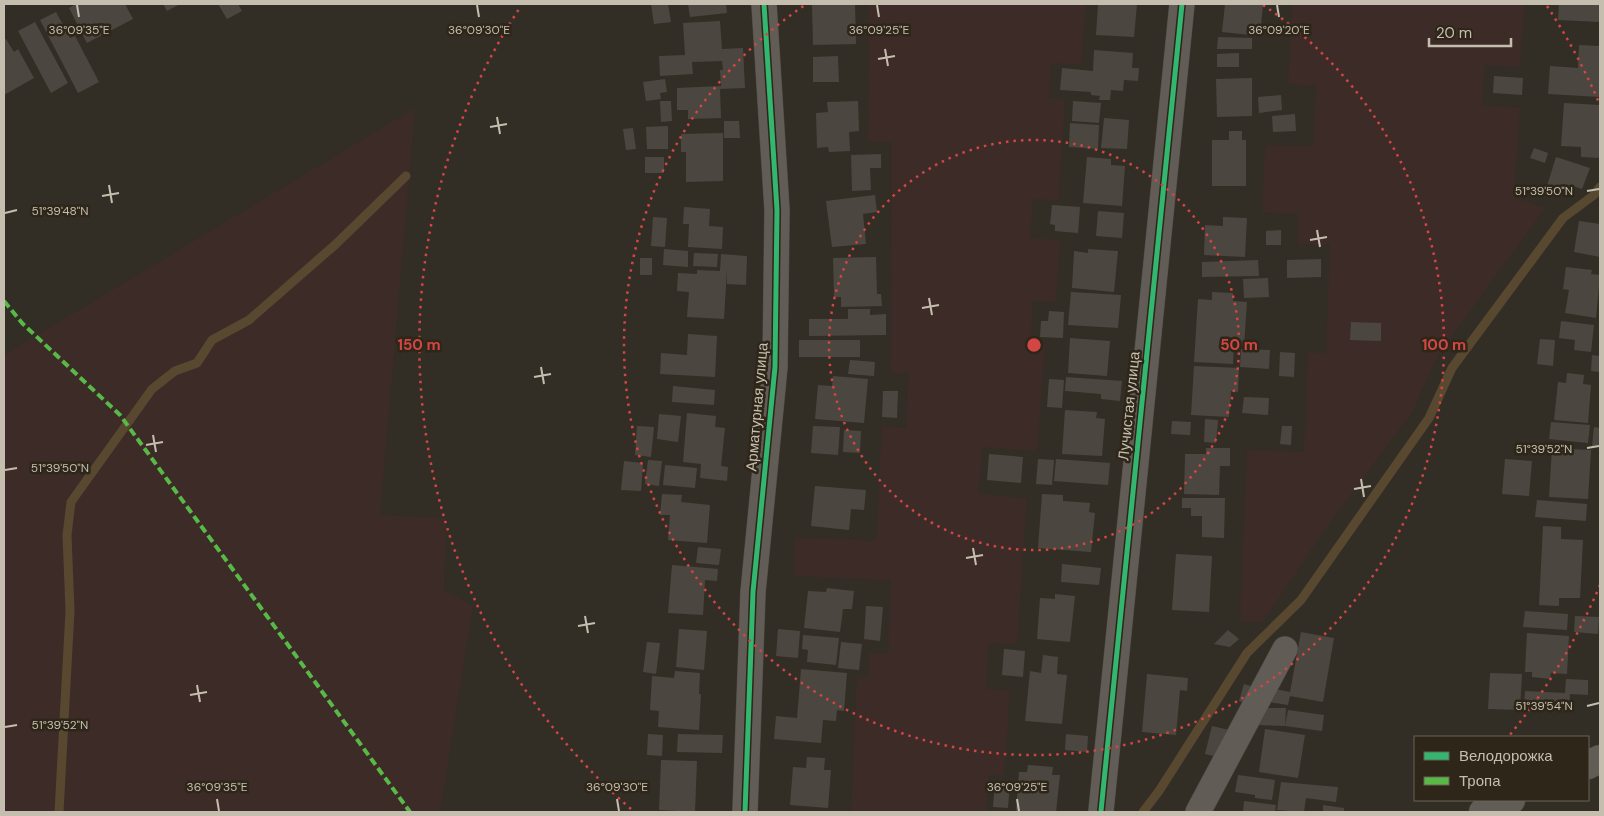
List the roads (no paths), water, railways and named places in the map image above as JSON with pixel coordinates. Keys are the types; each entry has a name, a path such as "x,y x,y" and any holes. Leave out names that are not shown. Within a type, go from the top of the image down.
{"street":[{"name":"Арматурная улица","path":"745,812 753,592 775,367 777,210 764,4"},
{"name":"Лучистая улица","path":"1101,811 1182,4"},
{"path":"1198,812 1285,649"},
{"path":"1483,812 1509,801"}],"waterway":[{"path":"59,812 70,611 67,535 71,502 152,389 175,371 197,363 212,340 249,320 336,244 406,176"},
{"path":"1143,812 1159,791 1247,653 1301,600 1429,418 1452,368 1563,218 1594,195 1600,187"}]}
